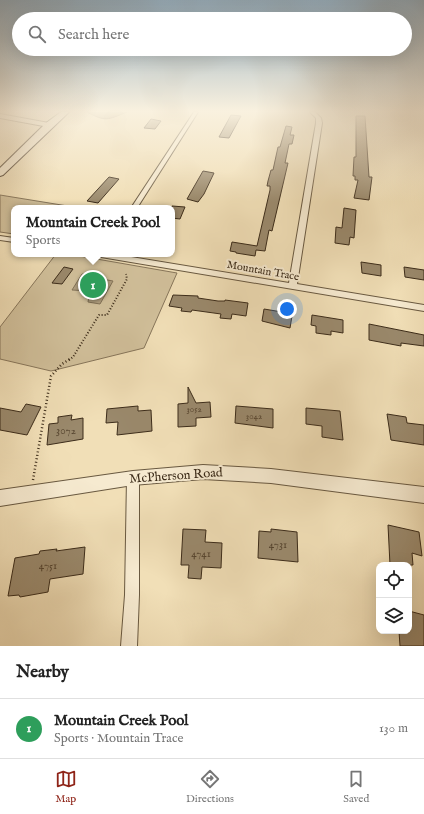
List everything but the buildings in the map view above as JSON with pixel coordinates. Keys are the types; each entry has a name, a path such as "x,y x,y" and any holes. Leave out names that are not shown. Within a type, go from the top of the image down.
{"main road":[{"path":"0,173 31,142"}],"street":[{"path":"136,205 177,142"},
{"path":"292,287 316,142"},
{"path":"0,238 11,240"},
{"name":"Mountain Trace","path":"119,257 424,308"},
{"name":"McPherson Road","path":"0,498 133,478 203,472 236,473 424,495"},
{"path":"129,646 132,595 133,478"}],"path":[{"path":"31,493 51,376 62,364 73,357 99,315 107,315 127,279 126,274"}],"shaded area":[{"path":"0,195 62,205 11,205 11,234 0,232"},
{"path":"54,257 85,257 177,273 144,348 51,371 0,359 0,327"},
{"path":"82,274 85,274 85,276 113,281 100,304 88,302 90,291 72,290"}],"place":[{"name":"Mountain Creek Pool","path":"93,285"}]}
